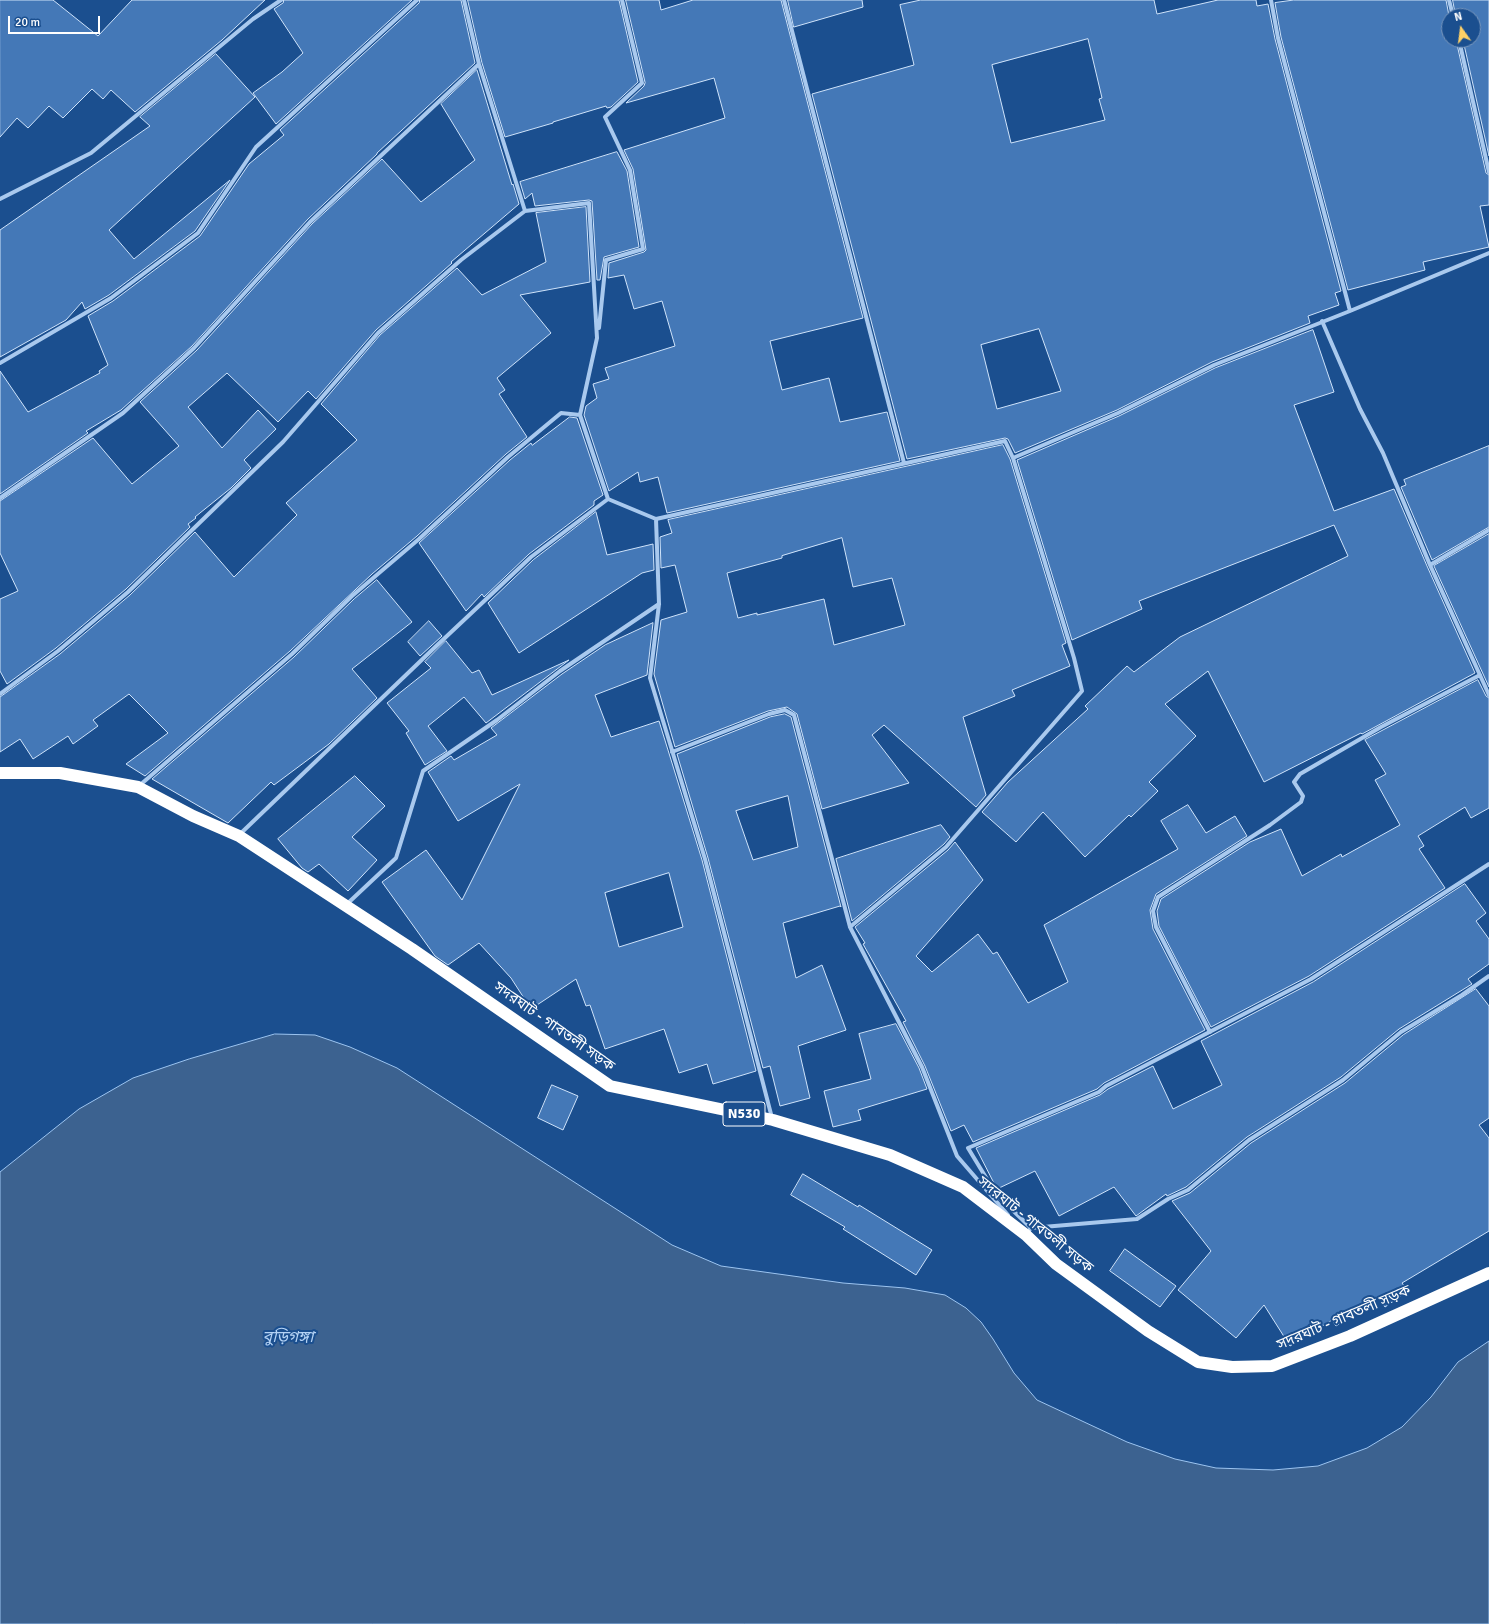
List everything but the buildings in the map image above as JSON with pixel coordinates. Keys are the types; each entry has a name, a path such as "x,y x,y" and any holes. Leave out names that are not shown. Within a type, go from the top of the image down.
{"highway":[{"name":"সদরঘাট - গাবতলী সড়ক","path":"0,773 60,773 138,787 193,816 239,836 412,949 610,1086 772,1120 890,1155 963,1188 1028,1232 1056,1264 1148,1331 1198,1362 1232,1367 1272,1366 1350,1336 1489,1273"}],"street":[{"path":"0,199 91,153 253,19 281,0"},
{"path":"0,363 111,298 198,233 256,147 417,0"},
{"path":"464,0 479,64 525,211"},
{"path":"622,0 642,83 605,117 630,170 643,248 606,260 597,338 580,415 608,499 656,519 1005,441 1013,458 1074,658 1082,692 946,847 850,927"},
{"path":"784,0 904,463"},
{"path":"1271,0 1278,38 1350,311"},
{"path":"1461,48 1489,172"},
{"path":"0,498 123,413 194,348 310,222 479,64"},
{"path":"0,694 58,651 128,592 283,442 378,333 461,260 525,211 589,203 597,338"},
{"path":"1013,458 1118,413 1214,365 1350,311 1489,253"},
{"path":"1322,321 1360,409 1383,453 1430,565 1489,695"},
{"path":"138,787 292,654 352,596 419,539 508,457 561,413 580,415"},
{"path":"239,836 531,557 608,499"},
{"path":"656,519 659,604 650,678 705,860 772,1120"},
{"path":"1430,565 1489,530"},
{"path":"345,906 396,858 423,771 497,720 560,671 659,604"},
{"path":"1210,1032 1156,927 1153,911 1158,897 1270,825 1301,802 1303,796 1294,782 1300,774 1381,727 1480,675"},
{"path":"672,752 769,714 785,710 794,715 850,927 922,1068 957,1156 1028,1232"},
{"path":"1028,1232 996,1194 968,1148 1099,1092 1106,1086 1311,979 1489,864"},
{"path":"1028,1232 1137,1219 1168,1199 1188,1190 1249,1140 1343,1080 1401,1032 1462,995 1489,976"}],"water":[{"name":"বুড়িগঙ্গা","path":"275,1034 315,1035 350,1047 397,1068 672,1245 721,1266 843,1283 905,1288 945,1295 966,1308 981,1322 1014,1373 1037,1400 1127,1442 1175,1459 1216,1468 1273,1470 1318,1466 1367,1448 1402,1427 1431,1397 1458,1362 1489,1341 1489,1624 0,1624 0,1172 79,1109 133,1078 189,1059"}]}
